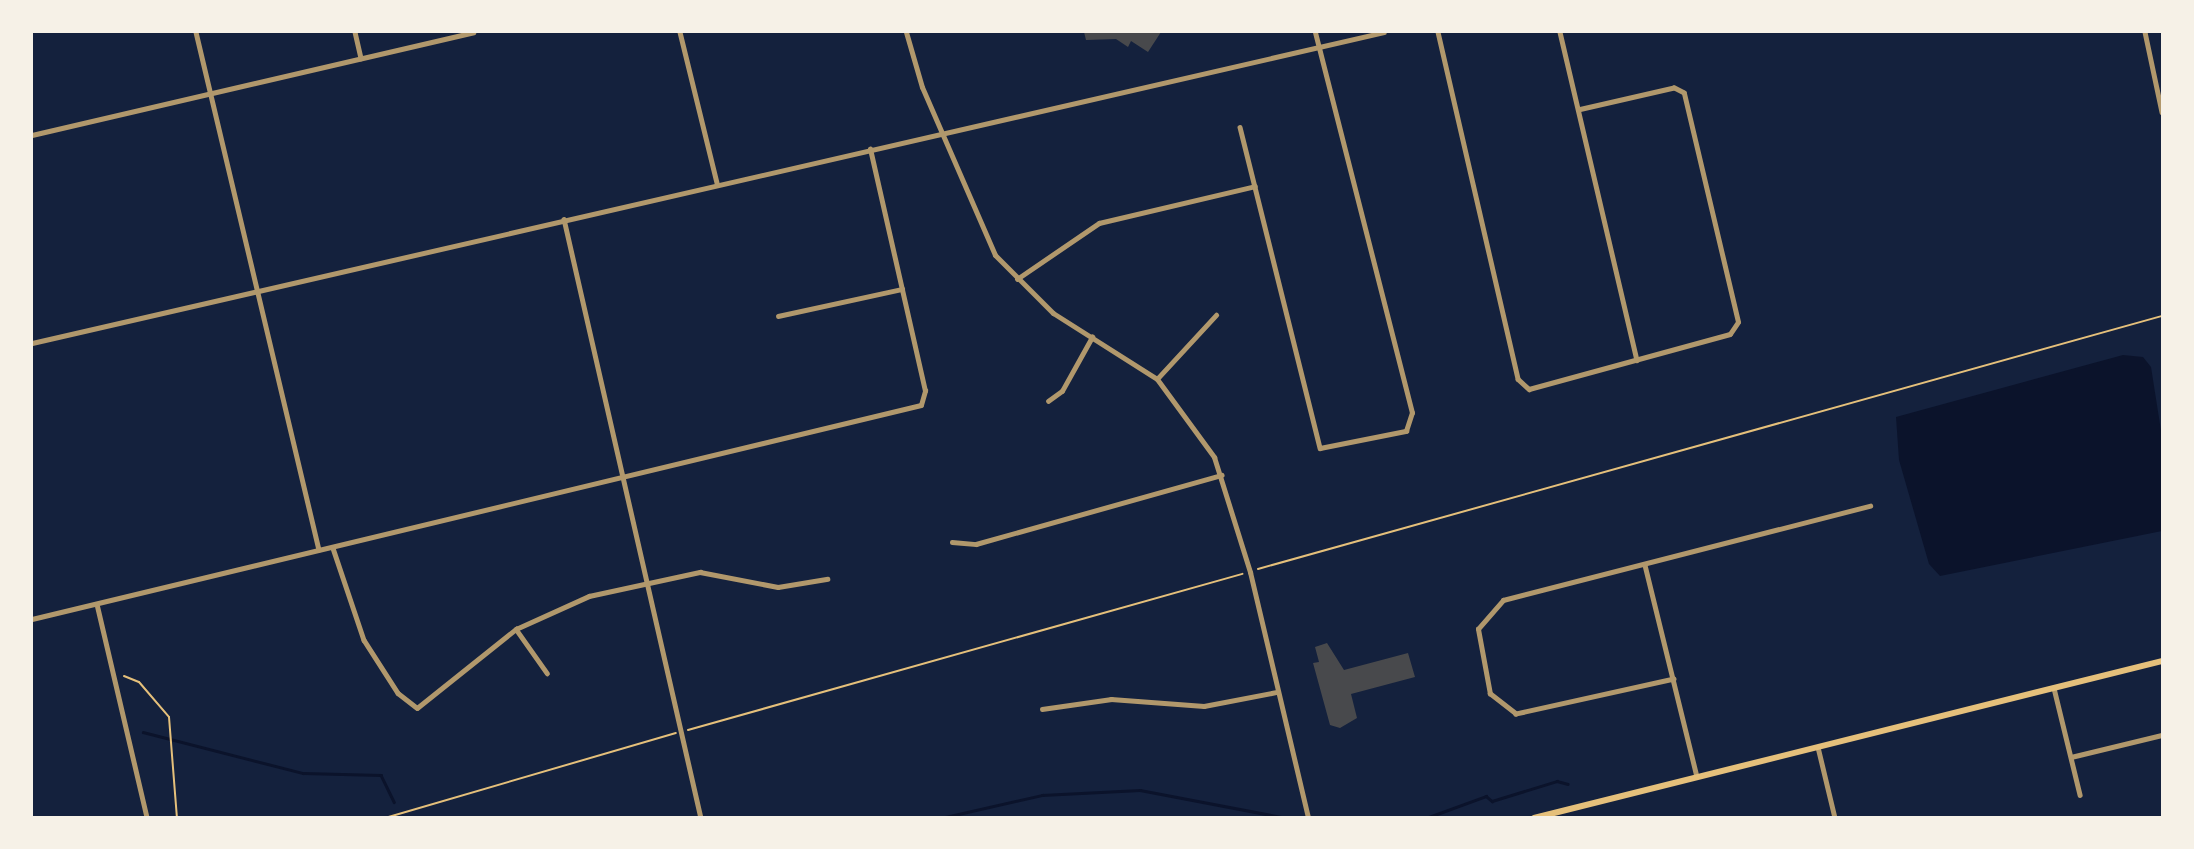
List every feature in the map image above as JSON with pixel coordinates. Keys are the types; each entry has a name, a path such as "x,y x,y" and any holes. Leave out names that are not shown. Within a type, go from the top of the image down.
{"main road":[{"path":"1534,817 2162,661"}],"street":[{"path":"196,32 319,550"},
{"path":"355,32 361,58"},
{"path":"32,135 473,32"},
{"path":"680,32 717,183"},
{"path":"906,32 977,223 1017,280 1092,337 1157,379 1196,426 1222,475 1250,572 1308,817"},
{"path":"1240,127 1315,438 1326,451 1409,428 1412,413 1315,32"},
{"path":"32,343 941,130 1384,32"},
{"path":"1438,32 1518,379 1525,388 1637,360 1735,329 1681,91 1578,110"},
{"path":"1560,32 1637,360"},
{"path":"2145,32 2162,112"},
{"path":"32,619 623,479 923,402 902,289 870,148"},
{"path":"1017,280 1099,223 1255,186"},
{"path":"564,218 701,817"},
{"path":"778,316 902,289"},
{"path":"1157,379 1216,315"},
{"path":"1048,401 1062,391 1092,337"},
{"path":"952,542 976,544 1222,475"},
{"path":"1674,679 1523,715 1494,699 1482,669 1478,629 1497,603 1870,506"},
{"path":"333,548 364,640 410,706 422,706 516,629 564,605 647,581 700,572 779,587 827,579"},
{"path":"1646,565 1697,776"},
{"path":"97,604 147,817"},
{"path":"516,629 547,673"},
{"path":"2054,687 2080,795"},
{"path":"1042,709 1111,699 1204,706 1277,692"},
{"path":"2071,757 2162,735"},
{"path":"1817,746 1835,817"}],"path":[{"path":"1250,572 2162,316"},
{"path":"385,817 1237,575"},
{"path":"124,676 139,682 169,717 177,817"}],"water":[{"path":"2123,355 2143,357 2151,367 2162,437 2162,531 1940,576 1929,564 1899,460 1896,417"}],"building":[{"path":"1084,32 1161,32 1148,52 1131,41 1128,47 1116,39 1086,40"},
{"path":"1327,643 1344,670 1408,653 1415,677 1351,694 1357,718 1340,728 1330,725 1313,663 1319,662 1315,647"}],"waterway":[{"path":"143,732 303,773 381,775 394,802"},
{"path":"1426,818 1486,796 1492,801 1557,781 1568,784"},
{"path":"941,818 1042,795 1140,790 1287,818"}]}
